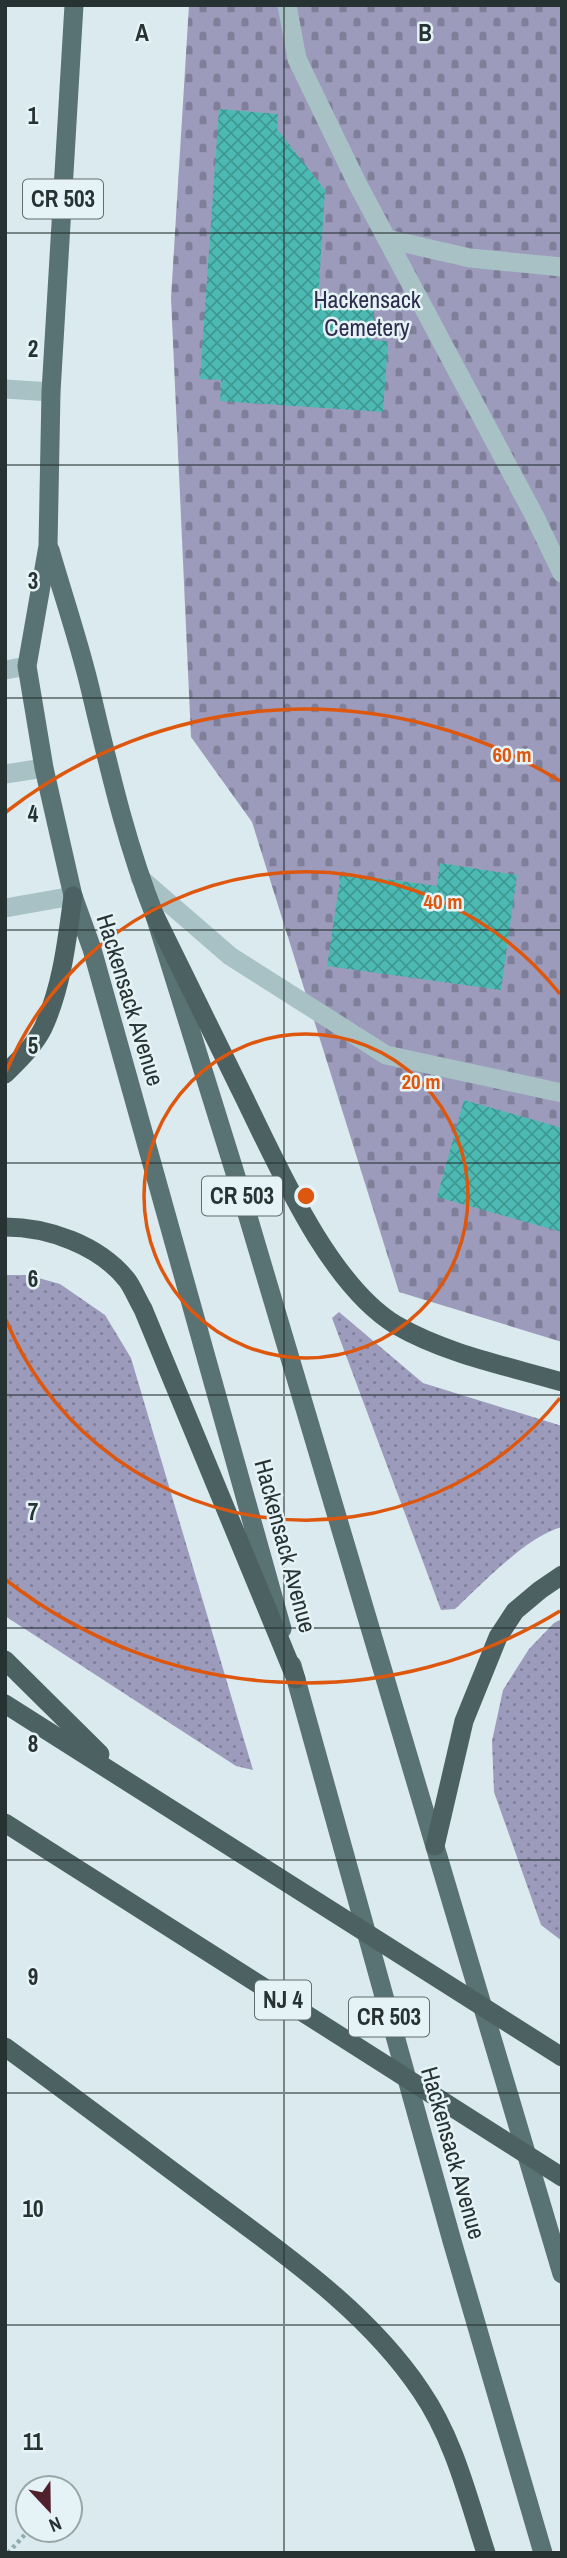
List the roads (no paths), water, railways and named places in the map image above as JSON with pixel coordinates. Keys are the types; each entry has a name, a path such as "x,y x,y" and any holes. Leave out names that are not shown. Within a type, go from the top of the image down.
{"highway":[{"path":"5,1074 27,1052 43,1028 59,982 73,896"},
{"path":"155,916 271,1153 326,1253 366,1302 394,1324 426,1341 562,1382"},
{"path":"5,1227 38,1230 67,1238 102,1256 127,1280 143,1309 296,1679"},
{"path":"435,1846 464,1721 498,1637 515,1611 562,1575"},
{"path":"5,1660 125,1780"},
{"path":"5,1704 562,2057"},
{"name":"NJ 4","path":"5,1824 562,2177"},
{"path":"5,2047 286,2256 333,2294 384,2344 422,2391 451,2447 486,2553"}],"main road":[{"name":"Hackensack Avenue","path":"74,5 51,392 48,546 27,666 44,768 73,896 103,989 228,1428 326,1793 543,2553"},
{"name":"Hackensack Avenue","path":"48,546 88,680 140,878 155,916 235,1173 562,2274"}],"street":[{"path":"287,5 297,59 356,183 534,515 562,573"},
{"path":"387,239 470,258 562,267"},
{"path":"5,389 51,392"},
{"path":"5,670 27,666"},
{"path":"5,774 44,768"},
{"path":"140,878 230,956 386,1055 562,1093"},
{"path":"5,908 73,896"}],"park label":[{"name":"Hackensack Cemetery","path":"367,314"}]}
